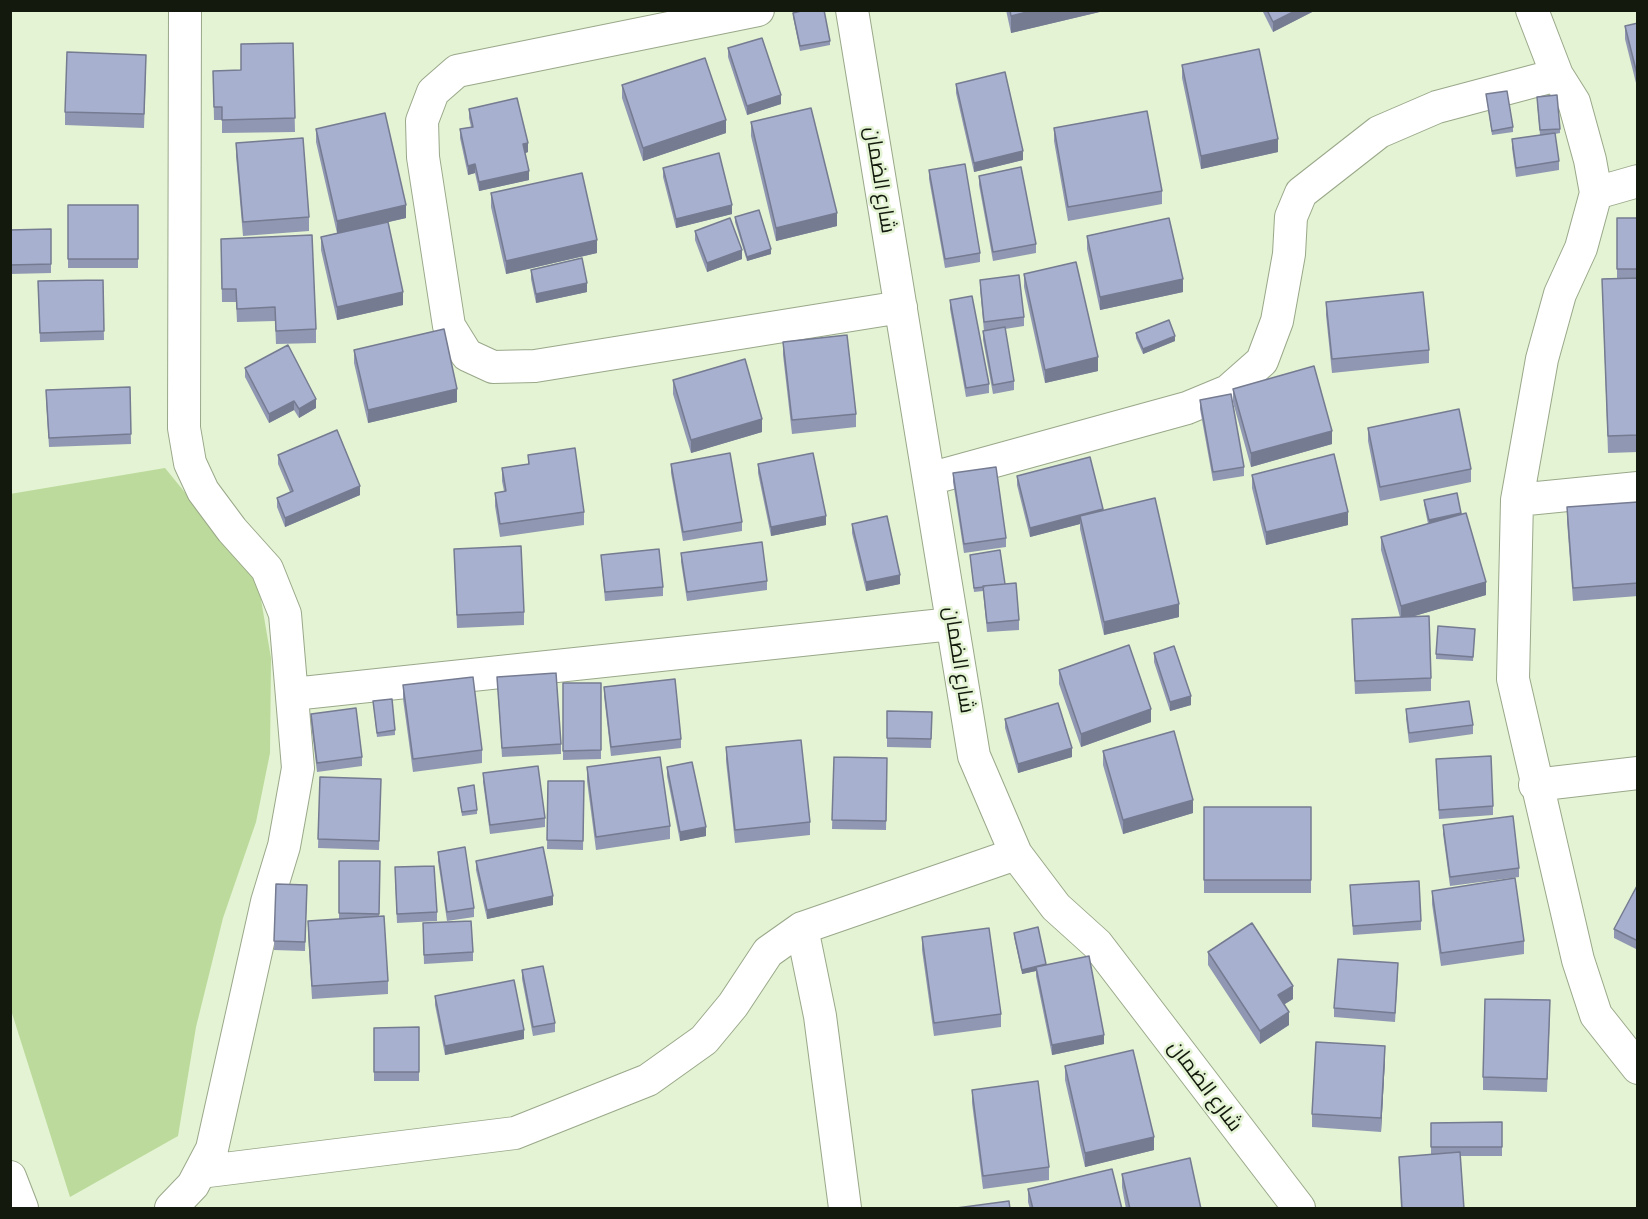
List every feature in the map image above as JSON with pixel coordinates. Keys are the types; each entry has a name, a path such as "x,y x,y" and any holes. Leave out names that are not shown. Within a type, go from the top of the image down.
{"street":[{"path":"171,1209 193,1185 212,1149 259,934 284,846 298,768 285,614 267,569 232,530 202,491 190,463 186,440 185,10"},
{"path":"758,10 457,71 433,92 422,121 423,158 449,326 467,354 493,367 535,366 901,307"},
{"name":"شارع الضمان","path":"852,10 974,756 1016,854 1056,907 1097,944 1299,1209"},
{"path":"1532,10 1557,75 1574,102 1590,160 1596,193 1581,248 1560,294 1542,359 1517,500 1513,679 1535,785 1578,960 1596,1015 1638,1068"},
{"path":"929,479 1187,408 1228,391 1262,360 1266,351 1277,321 1289,254 1291,217 1301,193 1379,132 1437,107 1557,75"},
{"path":"1596,193 1638,181"},
{"path":"1517,500 1638,488"},
{"path":"293,694 952,624"},
{"path":"1535,785 1638,773"},
{"path":"200,1172 515,1133 648,1080 704,1040 733,1005 768,952 802,928 1016,854"},
{"path":"802,928 820,1016 845,1209"},
{"path":"10,1177 22,1209"}],"green space":[{"path":"165,468 258,582 271,658 270,753 256,822 223,918 196,1027 178,1136 70,1197 11,1010 10,494"}],"building":[{"path":"805,10 824,10 830,41 800,46 793,13"},
{"path":"1010,10 1035,10 1011,16"},
{"path":"1267,10 1297,10 1273,22"},
{"path":"1638,23 1638,78 1625,26"},
{"path":"762,38 781,95 747,106 728,48"},
{"path":"293,43 295,118 222,120 222,107 214,107 213,71 241,70 241,44"},
{"path":"1259,49 1278,139 1201,156 1182,65"},
{"path":"67,52 146,55 144,114 65,112"},
{"path":"705,58 726,120 643,148 622,85"},
{"path":"1005,72 1023,151 974,163 956,84"},
{"path":"1507,91 1513,127 1492,131 1486,94"},
{"path":"1557,95 1560,129 1540,130 1537,97"},
{"path":"517,98 528,143 523,144 529,171 479,182 475,164 468,166 460,129 473,127 469,109"},
{"path":"811,108 837,213 776,228 751,122"},
{"path":"1147,111 1162,191 1068,207 1054,128"},
{"path":"385,113 406,205 337,221 316,129"},
{"path":"1555,133 1559,161 1516,168 1512,139"},
{"path":"303,138 309,217 243,222 236,143"},
{"path":"719,153 732,205 676,219 663,168"},
{"path":"965,164 980,253 945,259 929,170"},
{"path":"1021,167 1036,244 993,252 979,176"},
{"path":"582,173 597,240 506,261 491,193"},
{"path":"68,205 138,205 138,259 68,259"},
{"path":"759,210 771,249 747,257 735,217"},
{"path":"730,218 742,250 707,263 695,231"},
{"path":"1169,218 1183,279 1100,297 1087,236"},
{"path":"1617,218 1638,218 1638,269 1617,269"},
{"path":"388,222 403,292 337,307 321,237"},
{"path":"51,229 51,264 10,265 10,230"},
{"path":"312,235 316,329 276,331 275,307 237,309 236,289 222,289 221,239"},
{"path":"582,258 587,283 536,294 531,270"},
{"path":"1076,262 1098,357 1045,370 1024,274"},
{"path":"1019,275 1024,317 984,322 980,280"},
{"path":"1638,278 1638,435 1608,436 1602,279"},
{"path":"103,280 104,331 40,333 38,281"},
{"path":"1423,292 1429,350 1332,359 1326,302"},
{"path":"972,296 989,384 966,388 950,300"},
{"path":"1169,320 1175,336 1143,349 1136,333"},
{"path":"1005,327 1014,381 993,385 983,331"},
{"path":"444,329 457,389 368,410 354,350"},
{"path":"847,335 856,414 792,420 783,342"},
{"path":"288,345 316,399 299,409 294,401 269,414 245,368"},
{"path":"745,359 762,419 691,440 673,380"},
{"path":"1314,366 1332,431 1251,453 1233,389"},
{"path":"130,387 131,434 49,438 46,390"},
{"path":"1231,394 1244,467 1213,472 1200,400"},
{"path":"1459,409 1471,469 1380,487 1368,428"},
{"path":"337,430 360,486 285,518 277,498 293,491 278,455"},
{"path":"575,448 584,512 500,524 495,493 506,491 502,468 529,464 528,455"},
{"path":"730,453 742,522 683,532 671,464"},
{"path":"813,453 826,516 771,527 758,464"},
{"path":"1334,454 1348,512 1266,532 1252,475"},
{"path":"1090,457 1103,509 1030,528 1017,476"},
{"path":"996,467 1006,538 964,544 953,473"},
{"path":"1457,493 1461,513 1429,520 1424,500"},
{"path":"1155,498 1179,604 1104,622 1080,516"},
{"path":"1638,502 1638,583 1573,588 1567,507"},
{"path":"1466,513 1486,582 1401,606 1381,537"},
{"path":"887,516 900,575 866,582 852,524"},
{"path":"762,542 767,581 687,592 681,553"},
{"path":"521,546 524,612 457,615 454,549"},
{"path":"659,549 663,587 605,592 601,555"},
{"path":"1000,550 1005,584 974,588 970,555"},
{"path":"1016,583 1019,620 987,623 983,586"},
{"path":"1429,616 1431,678 1355,681 1352,619"},
{"path":"1438,626 1475,629 1473,657 1436,654"},
{"path":"1129,645 1151,709 1081,734 1059,670"},
{"path":"1174,646 1191,696 1170,702 1154,653"},
{"path":"556,673 561,744 502,748 497,677"},
{"path":"473,677 482,750 413,759 403,685"},
{"path":"675,679 681,739 611,747 604,687"},
{"path":"563,683 601,683 601,750 563,751"},
{"path":"392,699 395,730 377,733 373,701"},
{"path":"1469,701 1473,725 1409,733 1406,709"},
{"path":"1058,703 1072,748 1018,764 1005,719"},
{"path":"356,708 362,757 317,763 311,714"},
{"path":"887,711 932,712 931,739 887,738"},
{"path":"1174,731 1193,800 1123,820 1103,751"},
{"path":"801,740 810,822 735,830 726,747"},
{"path":"1491,756 1493,806 1439,810 1436,759"},
{"path":"660,757 670,826 596,837 587,767"},
{"path":"834,757 887,758 886,821 832,820"},
{"path":"692,762 706,827 680,832 667,767"},
{"path":"538,766 545,818 490,825 483,773"},
{"path":"320,777 381,779 379,841 318,839"},
{"path":"548,781 584,781 583,841 547,840"},
{"path":"474,785 477,810 462,812 458,788"},
{"path":"1204,807 1311,807 1311,880 1204,880"},
{"path":"1513,816 1519,868 1450,877 1443,825"},
{"path":"465,847 474,908 447,912 438,852"},
{"path":"543,847 553,896 487,910 476,861"},
{"path":"339,861 380,861 379,914 339,913"},
{"path":"434,866 437,912 397,914 395,867"},
{"path":"1515,878 1524,941 1441,953 1432,891"},
{"path":"1419,881 1421,921 1353,926 1350,885"},
{"path":"276,884 307,885 305,942 274,941"},
{"path":"1638,884 1638,941 1614,929"},
{"path":"384,916 388,981 312,986 308,921"},
{"path":"471,921 473,952 424,955 423,923"},
{"path":"1252,923 1293,986 1278,995 1289,1012 1260,1031 1208,952"},
{"path":"1038,927 1046,964 1022,970 1014,933"},
{"path":"989,928 1001,1014 934,1023 922,937"},
{"path":"1089,956 1104,1035 1052,1045 1036,967"},
{"path":"1338,959 1398,963 1395,1013 1334,1008"},
{"path":"543,966 555,1023 533,1027 522,970"},
{"path":"514,980 524,1030 445,1046 435,996"},
{"path":"1485,999 1550,1000 1547,1079 1483,1077"},
{"path":"419,1027 419,1072 374,1072 374,1028"},
{"path":"1316,1042 1385,1046 1381,1118 1312,1114"},
{"path":"1133,1050 1154,1137 1085,1153 1065,1066"},
{"path":"1038,1081 1049,1167 983,1176 972,1090"},
{"path":"1502,1122 1502,1147 1431,1147 1431,1123"},
{"path":"1460,1152 1464,1209 1402,1209 1399,1157"},
{"path":"1190,1158 1201,1209 1130,1209 1122,1174"},
{"path":"1112,1169 1122,1209 1033,1209 1028,1189"},
{"path":"1009,1201 1010,1209 949,1209"}]}
